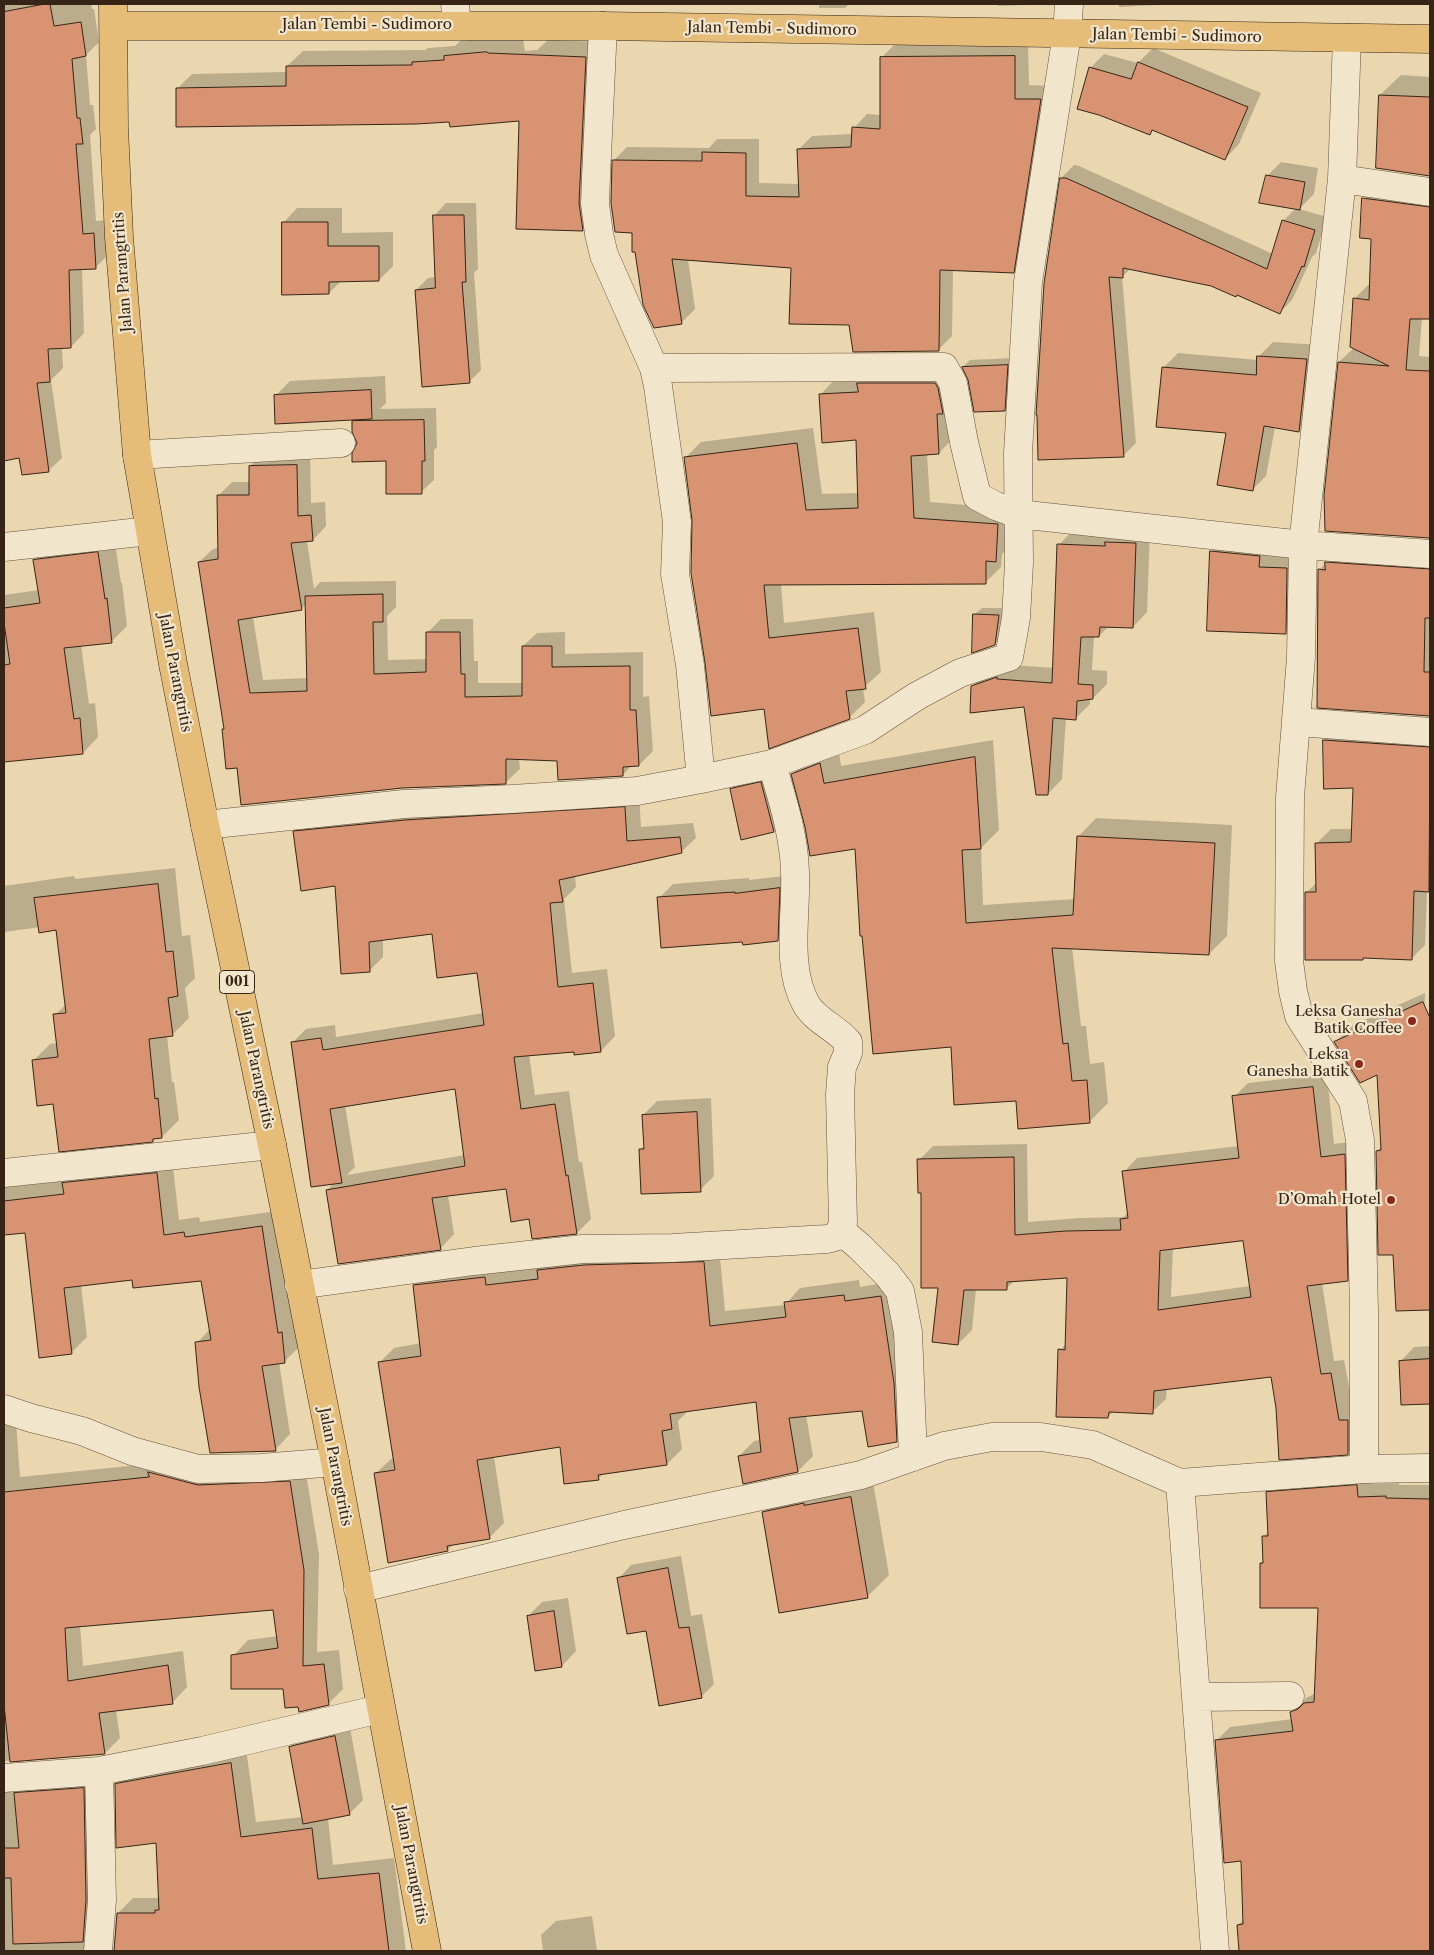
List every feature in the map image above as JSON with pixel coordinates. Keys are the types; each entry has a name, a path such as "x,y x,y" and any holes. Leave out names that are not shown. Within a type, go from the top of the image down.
{"main road":[{"name":"Jalan Tembi - Sudimoro","path":"114,15 456,14 602,26 1430,39"},
{"name":"Jalan Parangtritis","path":"114,15 114,128 119,237 137,455 205,825 272,1145 335,1462 427,1951"}],"street":[{"path":"205,825 404,804 636,791 701,779 772,764 865,730 917,696 960,674 1010,657 1016,618 1019,563 1018,453 1028,282 1069,4"},
{"path":"602,26 595,204 604,254 654,368 677,522 675,574 690,665 701,779"},
{"path":"1346,38 1342,179 1303,545 1298,722 1290,797 1289,961 1299,1016 1352,1101 1360,1140 1364,1311 1364,1469"},
{"path":"1342,179 1430,192"},
{"path":"654,368 944,367 953,383 977,496 996,506 1018,514 1303,545 1430,554"},
{"path":"137,455 341,443"},
{"path":"4,547 150,531"},
{"path":"1298,722 1430,732"},
{"path":"299,1284 583,1249 673,1248 827,1239 838,1236 843,1223 840,1094 842,1067 848,1053 848,1042 806,1004 794,968 795,871 788,819 772,764"},
{"path":"4,1173 272,1145"},
{"path":"841,1231 887,1274 900,1292 908,1332 914,1457"},
{"path":"4,1409 31,1418 82,1430 132,1451 198,1468 261,1468 335,1462"},
{"path":"358,1589 624,1525 861,1475 944,1446 992,1437 1041,1437 1093,1445 1180,1483 1364,1469 1430,1468"},
{"path":"1180,1483 1215,1951"},
{"path":"1196,1697 1290,1696"},
{"path":"4,1778 99,1771 202,1750 380,1709"},
{"path":"98,1951 102,1900 99,1771"}],"building":[{"path":"50,4 54,26 81,22 86,56 72,59 77,118 80,118 83,144 76,144 83,234 94,233 96,269 69,270 71,348 48,349 50,382 37,383 49,472 22,475 19,458 4,461 4,12"},
{"path":"487,52 586,57 579,203 583,231 516,229 519,121 450,127 449,122 176,127 176,88 286,86 286,66 412,65 412,62 444,60 444,56"},
{"path":"1015,56 1015,99 1041,99 1014,273 940,270 939,351 853,352 849,325 789,324 791,268 672,259 682,324 654,328 643,305 635,252 632,252 632,233 615,232 611,203 612,160 702,161 702,152 746,153 746,196 799,197 797,149 851,147 852,127 880,129 880,57"},
{"path":"1138,62 1248,107 1225,160 1152,130 1150,135 1099,115 1077,109 1089,67 1131,79"},
{"path":"1379,95 1430,97 1430,176 1376,168"},
{"path":"1266,175 1305,182 1300,210 1259,203"},
{"path":"1060,178 1066,178 1267,269 1282,220 1315,230 1304,267 1302,266 1280,314 1211,286 1123,268 1123,278 1109,277 1124,457 1038,460 1036,415 1044,284"},
{"path":"1362,198 1430,207 1430,319 1410,319 1406,370 1430,371 1430,538 1325,531 1324,495 1338,362 1389,366 1350,347 1353,298 1369,300 1371,239 1360,238"},
{"path":"433,215 464,215 466,282 462,282 470,383 422,387 415,290 435,288"},
{"path":"282,222 328,222 328,246 379,246 379,281 329,282 329,294 282,295"},
{"path":"1257,356 1307,359 1299,432 1264,426 1253,491 1217,485 1226,433 1156,427 1162,367 1256,375"},
{"path":"1008,365 1005,411 974,412 968,380 962,367"},
{"path":"857,383 935,383 938,388 943,414 937,414 939,454 911,456 914,518 998,524 996,562 986,561 986,584 764,585 769,638 858,628 866,689 846,691 850,719 769,749 764,709 711,716 691,573 692,520 684,457 797,443 806,510 858,508 856,440 822,443 819,394 858,392"},
{"path":"371,390 372,419 275,424 274,395"},
{"path":"424,420 425,461 422,461 422,494 386,494 386,461 352,462 352,453 357,443 352,432 352,421"},
{"path":"297,465 298,516 311,515 313,541 291,543 302,610 238,620 250,693 307,691 305,596 383,594 383,622 373,622 374,674 426,672 426,632 460,632 461,674 465,674 465,697 522,696 522,646 552,646 552,667 630,666 630,710 636,710 639,766 623,767 623,776 558,780 557,761 506,759 506,784 402,788 241,805 237,768 226,769 222,729 224,729 198,562 218,559 217,495 249,495 249,466"},
{"path":"1105,542 1136,543 1133,628 1100,627 1099,637 1081,637 1078,684 1093,685 1093,699 1077,701 1076,720 1053,718 1048,795 1036,795 1024,707 970,713 971,686 997,677 997,679 1052,683 1057,544 1105,546"},
{"path":"1210,551 1260,556 1259,567 1287,568 1286,634 1207,631"},
{"path":"98,552 105,599 107,598 112,643 64,648 74,719 80,718 83,754 4,762 4,665 10,664 4,623 4,608 40,603 33,560"},
{"path":"1325,562 1430,569 1430,618 1425,618 1424,672 1430,672 1430,716 1317,708 1318,569 1325,570"},
{"path":"973,614 999,615 995,645 972,653"},
{"path":"1323,740 1430,747 1429,892 1414,891 1412,960 1363,958 1363,960 1305,960 1305,892 1316,892 1315,843 1351,842 1353,788 1324,789"},
{"path":"975,757 981,849 962,850 966,923 1073,915 1077,836 1215,843 1209,955 1052,948 1063,1044 1068,1043 1072,1081 1087,1080 1090,1123 1018,1129 1016,1101 954,1105 951,1047 873,1054 862,936 860,936 855,849 810,856 805,827 791,774 820,763 824,783"},
{"path":"761,782 774,832 741,840 730,789"},
{"path":"625,807 627,841 680,837 682,853 559,880 563,902 550,903 558,987 593,983 601,1052 574,1055 574,1052 514,1057 521,1109 555,1104 577,1234 532,1239 529,1219 511,1222 506,1189 432,1198 441,1250 338,1264 326,1190 465,1166 455,1089 330,1109 342,1183 311,1187 291,1042 321,1038 323,1050 484,1025 477,973 437,978 432,934 369,942 370,972 341,974 335,886 301,891 293,831 405,820"},
{"path":"158,884 166,952 173,951 178,996 168,998 173,1036 149,1039 155,1099 158,1098 162,1138 153,1139 153,1142 59,1152 53,1104 37,1106 32,1060 58,1057 53,1014 66,1013 56,930 39,933 34,898"},
{"path":"780,888 778,941 743,945 742,942 661,948 657,897 735,893"},
{"path":"1423,1002 1430,1018 1430,1310 1396,1311 1393,1255 1378,1255 1376,1151 1381,1150 1377,1075 1360,1083 1334,1042"},
{"path":"1313,1087 1321,1157 1345,1154 1348,1281 1307,1286 1321,1374 1331,1373 1339,1420 1348,1420 1348,1455 1279,1460 1276,1408 1271,1377 1154,1391 1153,1414 1109,1412 1108,1418 1056,1417 1058,1349 1065,1350 1067,1278 1007,1282 1007,1290 964,1290 958,1345 932,1342 938,1288 921,1288 921,1193 918,1193 917,1159 1014,1157 1015,1235 1065,1231 1121,1230 1120,1219 1128,1218 1122,1171 1239,1158 1232,1096","holes":["1243,1241 1251,1297 1158,1310 1160,1251"]},
{"path":"697,1112 701,1192 641,1194 639,1149 644,1149 642,1115"},
{"path":"157,1173 164,1235 184,1232 185,1237 262,1226 278,1333 282,1332 285,1363 262,1366 276,1451 210,1453 199,1387 195,1342 211,1340 201,1281 133,1288 132,1280 64,1288 72,1354 39,1358 25,1233 4,1235 4,1201 64,1194 62,1183"},
{"path":"704,1262 710,1326 786,1317 784,1302 844,1295 845,1301 881,1296 894,1383 897,1442 868,1447 862,1411 789,1418 798,1472 743,1484 738,1456 761,1452 756,1402 670,1414 672,1429 662,1431 667,1465 598,1475 599,1480 564,1484 560,1447 477,1460 490,1539 447,1546 448,1551 388,1563 374,1473 395,1470 378,1362 421,1356 413,1285 485,1277 486,1285 538,1279 537,1270 584,1265"},
{"path":"1430,1359 1430,1404 1401,1405 1399,1361"},
{"path":"148,1472 198,1485 290,1481 304,1570 303,1666 324,1664 329,1705 299,1712 298,1707 285,1708 283,1689 231,1689 231,1655 278,1648 273,1610 65,1628 68,1681 168,1665 173,1704 99,1713 105,1754 10,1762 4,1705 4,1492 149,1477"},
{"path":"1357,1485 1358,1497 1386,1496 1386,1498 1430,1499 1430,1951 1239,1951 1237,1925 1243,1924 1241,1861 1224,1863 1215,1740 1293,1731 1290,1712 1298,1709 1304,1703 1314,1702 1318,1608 1260,1608 1260,1563 1263,1563 1262,1536 1268,1536 1266,1492"},
{"path":"851,1497 868,1598 779,1613 762,1512 804,1503 804,1505"},
{"path":"668,1568 679,1628 689,1627 702,1698 659,1706 646,1631 627,1634 617,1578"},
{"path":"554,1611 562,1667 535,1671 527,1616"},
{"path":"335,1736 350,1815 303,1824 289,1747"},
{"path":"231,1763 241,1837 312,1828 318,1879 379,1873 389,1951 114,1951 117,1913 155,1913 155,1910 159,1910 156,1843 116,1848 115,1784"},
{"path":"84,1788 86,1900 83,1942 13,1944 11,1878 4,1878 4,1848 19,1848 14,1793"}],"place":[{"name":"Leksa Ganesha Batik Coffee","path":"1412,1021"},
{"name":"Leksa Ganesha Batik","path":"1359,1064"},
{"name":"D’Omah Hotel","path":"1391,1200"}]}
